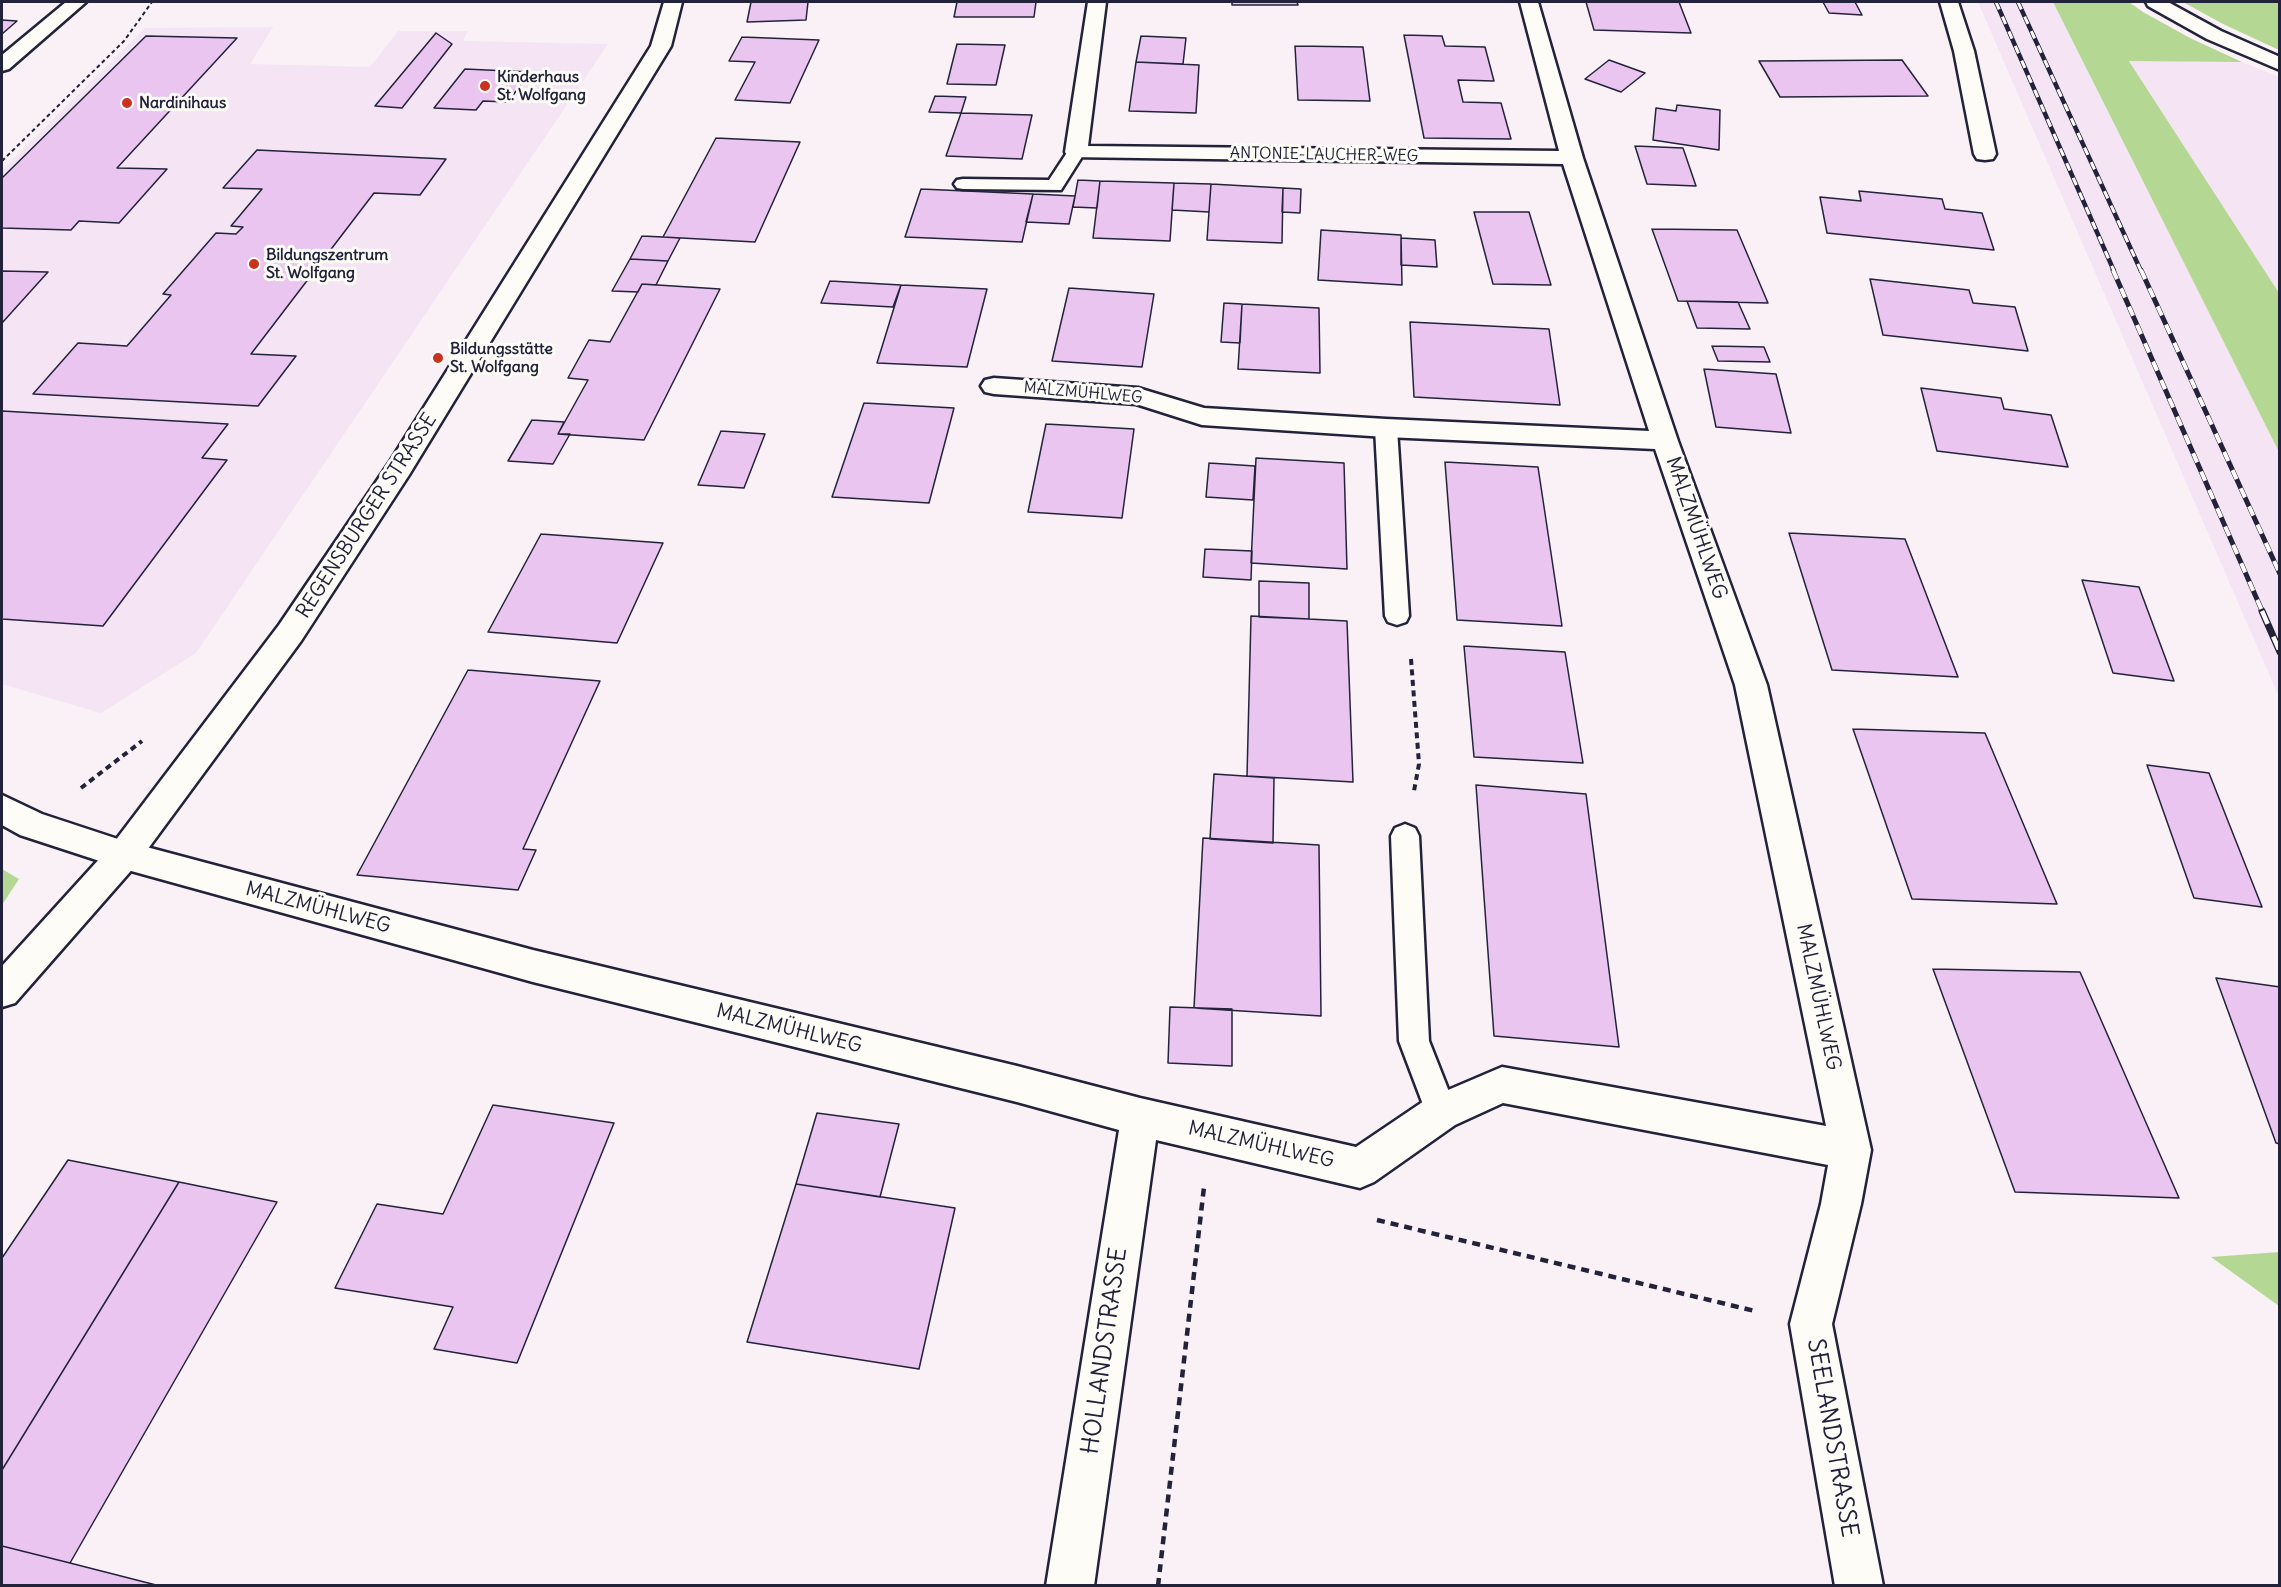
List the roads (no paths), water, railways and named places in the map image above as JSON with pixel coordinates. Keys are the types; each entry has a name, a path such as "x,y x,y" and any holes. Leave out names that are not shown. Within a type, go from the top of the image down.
{"street":[{"path":"2,65 77,2"},
{"name":"REGENSBURGER STRASSE","path":"2,991 124,855 290,633 399,469 661,46 673,2"},
{"path":"1076,152 1097,2"},
{"name":"MALZMÜHLWEG","path":"2,809 32,825 124,855 533,966 1140,1117 1360,1168 1441,1112 1502,1084 1851,1150 1751,685 1665,441 1572,158 1529,2"},
{"path":"1949,2 1964,51 1985,154"},
{"path":"2155,2 2214,35 2280,64"},
{"name":"ANTONIE-LAUCHER-WEG","path":"1076,152 1572,158"},
{"name":"MALZMÜHLWEG","path":"994,386 1138,396 1202,416 1386,428 1665,441"},
{"name":"HOLLANDSTRASSE","path":"1070,1586 1140,1117"},
{"name":"SEELANDSTRASSE","path":"1851,1150 1841,1204 1811,1324 1859,1586"}],"lane":[{"path":"963,184 1055,186 1076,152"},
{"path":"1386,428 1397,616"},
{"path":"1405,836 1414,1041 1441,1112"}],"railway":[{"path":"1996,2 2114,271"},
{"path":"2018,2 2141,271"},
{"path":"2113,270 2263,613"},
{"path":"2141,270 2280,574"},
{"path":"2262,611 2280,652"}],"place":[{"name":"Kinderhaus St. Wolfgang","path":"485,86"},
{"name":"Nardinihaus","path":"127,103"},
{"name":"Bildungszentrum St. Wolfgang","path":"254,264"},
{"name":"Bildungsstätte St. Wolfgang","path":"438,358"}]}
